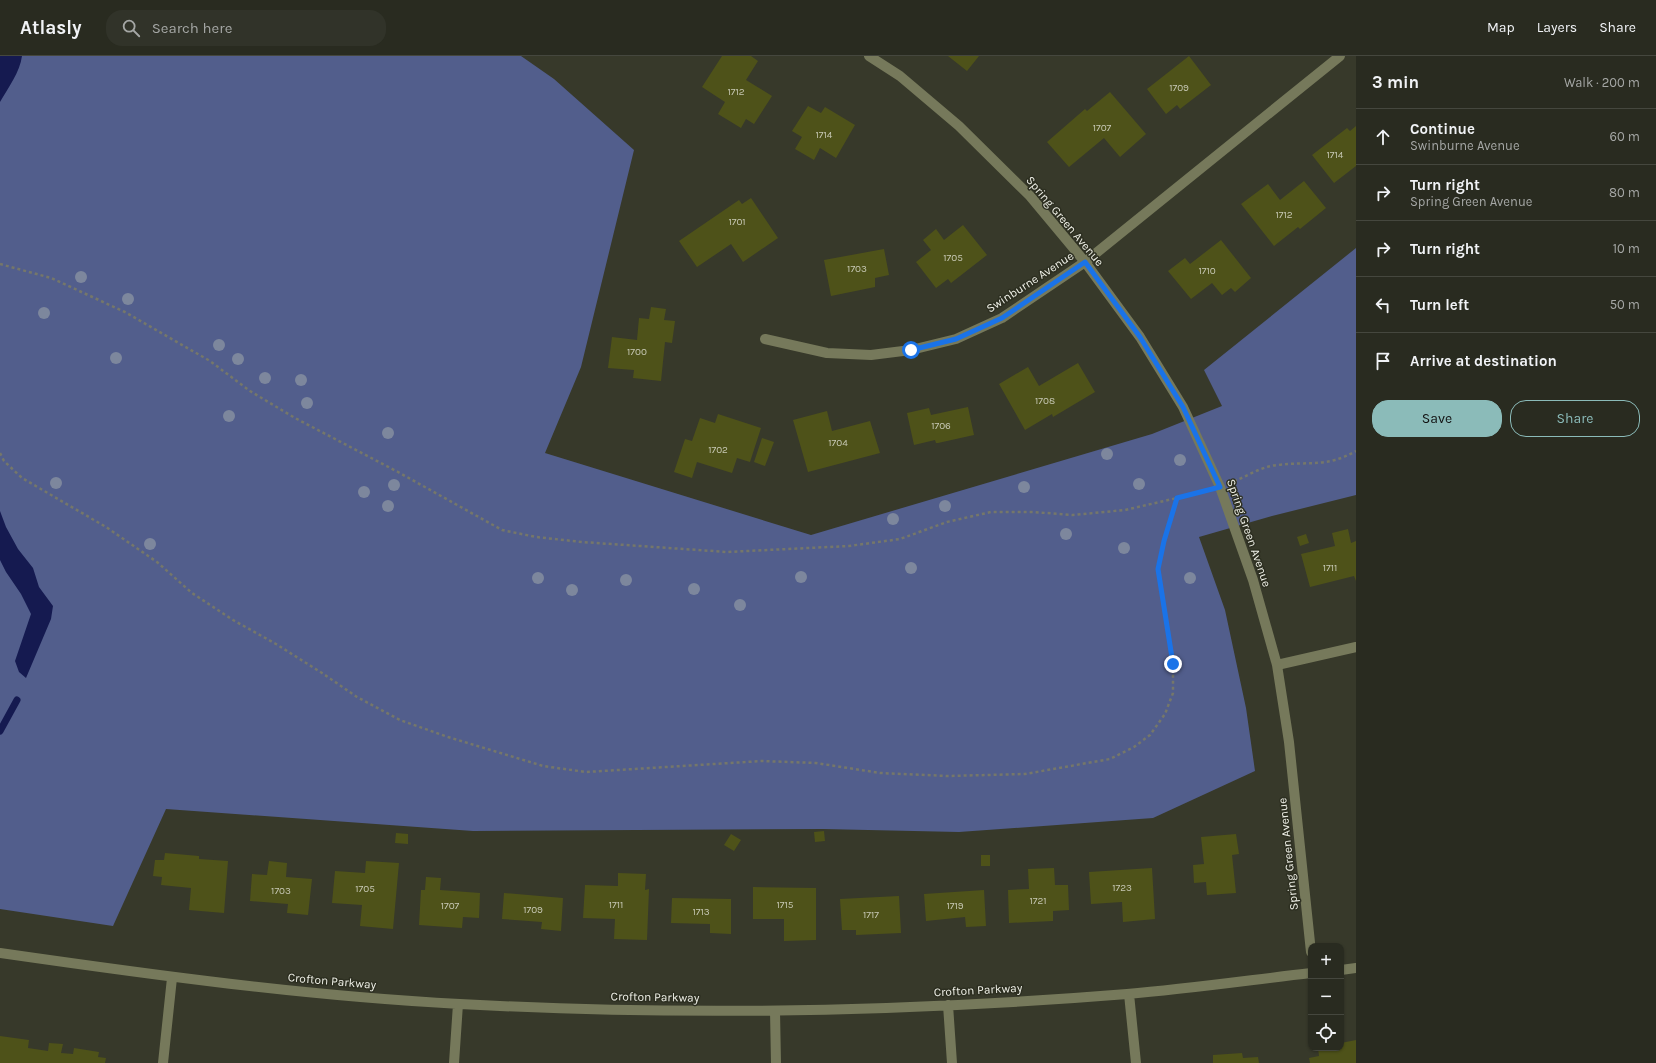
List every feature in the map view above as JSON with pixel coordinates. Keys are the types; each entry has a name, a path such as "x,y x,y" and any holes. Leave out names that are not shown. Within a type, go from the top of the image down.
{"street":[{"name":"Spring Green Avenue","path":"869,56 900,76 959,126 1030,196 1085,262 1140,337 1183,407 1220,487 1253,580 1277,665 1289,742 1310,943"},
{"name":"Swinburne Avenue","path":"765,339 827,353 871,355 911,350 956,339 1002,318 1085,262 1340,56"},
{"path":"1277,665 1356,647"},
{"name":"Crofton Parkway","path":"0,953 172,978 298,991 458,1004 608,1010 775,1011 948,1005 1129,994 1308,973"},
{"path":"1344,970 1356,968"},
{"path":"163,1063 172,978"},
{"path":"1129,994 1136,1063"},
{"path":"454,1063 458,1004"},
{"path":"948,1005 952,1063"},
{"path":"775,1011 776,1063"}],"path":[{"path":"0,264 51,278 125,312 210,361 250,391 295,418 398,472 502,530 536,537 582,542 727,552 849,546 900,538 947,522 991,512 1033,512 1073,515 1125,510 1220,487 1276,464 1324,463 1347,456 1356,451"},
{"path":"0,453 4,461 22,478 106,528 157,562 192,593 233,620 316,668 357,697 400,720 448,737 543,766 586,772 762,761 816,763 880,773 948,776 1018,774 1110,759 1134,747 1150,735 1165,714 1173,693 1173,664 1158,569 1164,541 1177,498"}],"shaded area":[{"path":"0,56 521,56 554,79 634,150 581,367 545,453 811,535 1152,434 1222,406 1204,370 1356,248 1356,495 1272,516 1199,537 1225,610 1246,708 1255,771 1153,818 959,832 823,829 473,831 166,809 113,926 0,909"},
{"path":"0,56 22,56 16,74 0,102"},
{"path":"0,511 6,527 18,549 33,568 39,587 53,606 51,619 26,678 19,672 15,661 31,614 21,594 6,572 0,560"}],"building":[{"path":"722,56 751,56 758,61 746,80 772,96 754,124 746,119 741,128 718,114 725,102 702,87"},
{"path":"948,56 979,56 967,71"},
{"path":"1189,56 1211,85 1180,109 1177,105 1166,114 1147,89"},
{"path":"1110,92 1146,134 1120,157 1104,138 1069,167 1047,142 1085,109 1087,111"},
{"path":"808,106 821,113 825,107 855,125 836,158 820,148 814,160 795,149 802,137 792,131"},
{"path":"1356,126 1356,166 1334,183 1312,155 1347,128 1350,131"},
{"path":"1304,181 1326,208 1300,229 1298,227 1274,246 1241,204 1268,184 1280,200"},
{"path":"751,198 778,238 743,262 731,244 697,267 679,241 739,200 742,204"},
{"path":"963,225 987,255 951,283 948,279 936,288 916,262 931,250 923,240 936,229 944,240"},
{"path":"1221,240 1251,278 1235,292 1231,288 1222,295 1212,283 1191,299 1168,271 1185,258 1190,264"},
{"path":"884,249 889,275 875,278 875,287 831,296 824,260"},
{"path":"651,307 666,309 664,320 675,321 672,343 665,342 661,381 633,378 634,370 608,368 612,337 637,340 639,318 649,319"},
{"path":"1078,363 1095,392 1053,417 1052,414 1025,430 999,384 1028,367 1039,386"},
{"path":"968,407 974,435 938,443 936,443 935,440 914,445 907,413 929,408 931,415"},
{"path":"827,411 832,431 870,421 880,453 808,472 793,420"},
{"path":"718,414 761,428 750,462 737,458 732,473 697,462 692,478 674,472 685,439 692,441 700,418 715,423"},
{"path":"762,438 774,442 765,466 754,462"},
{"path":"1348,529 1351,543 1356,541 1356,581 1354,576 1310,587 1301,554 1335,546 1332,533"},
{"path":"1306,534 1309,543 1300,546 1297,537"},
{"path":"824,831 825,841 815,842 814,832"},
{"path":"396,833 408,834 408,844 395,843"},
{"path":"731,834 741,840 734,851 724,845"},
{"path":"1236,834 1239,854 1232,855 1236,893 1207,895 1206,882 1194,883 1193,865 1204,864 1201,837"},
{"path":"165,853 199,856 199,859 228,861 224,913 189,910 191,888 161,885 162,877 153,876 155,860 164,860"},
{"path":"981,855 990,855 990,866 981,866"},
{"path":"269,861 287,863 286,877 312,879 308,915 287,913 288,904 250,901 252,874 267,875"},
{"path":"366,861 399,863 393,929 360,926 362,905 332,903 335,871 365,873"},
{"path":"1054,868 1055,885 1068,885 1069,910 1053,911 1053,921 1009,923 1008,890 1029,889 1028,869"},
{"path":"1152,868 1155,919 1123,922 1122,902 1091,904 1089,872"},
{"path":"618,873 646,874 645,890 649,889 647,940 614,939 615,919 583,918 585,885 618,886"},
{"path":"426,877 441,878 440,890 480,893 479,918 463,917 462,928 419,925 421,890 425,890"},
{"path":"753,887 816,888 816,940 784,941 784,919 753,919"},
{"path":"984,890 986,926 966,927 965,917 926,921 924,894"},
{"path":"504,893 563,898 561,931 541,929 542,922 502,919"},
{"path":"899,896 901,933 856,935 856,930 842,930 840,899"},
{"path":"672,898 731,899 731,934 710,933 710,924 671,923"},
{"path":"0,1036 29,1040 28,1048 48,1051 49,1043 63,1044 61,1053 73,1054 74,1048 99,1052 98,1057 106,1058 105,1063 0,1063"},
{"path":"1356,1040 1356,1063 1310,1063 1309,1058 1319,1056 1318,1051 1344,1051 1344,1042"},
{"path":"1242,1053 1243,1058 1258,1057 1259,1063 1213,1063 1213,1055"}],"waterway":[{"path":"0,731 17,700"}],"route":[{"path":"911,350 956,339 1002,318 1085,262 1140,337 1183,407 1220,487 1177,498 1164,541 1158,569 1173,664"}]}
